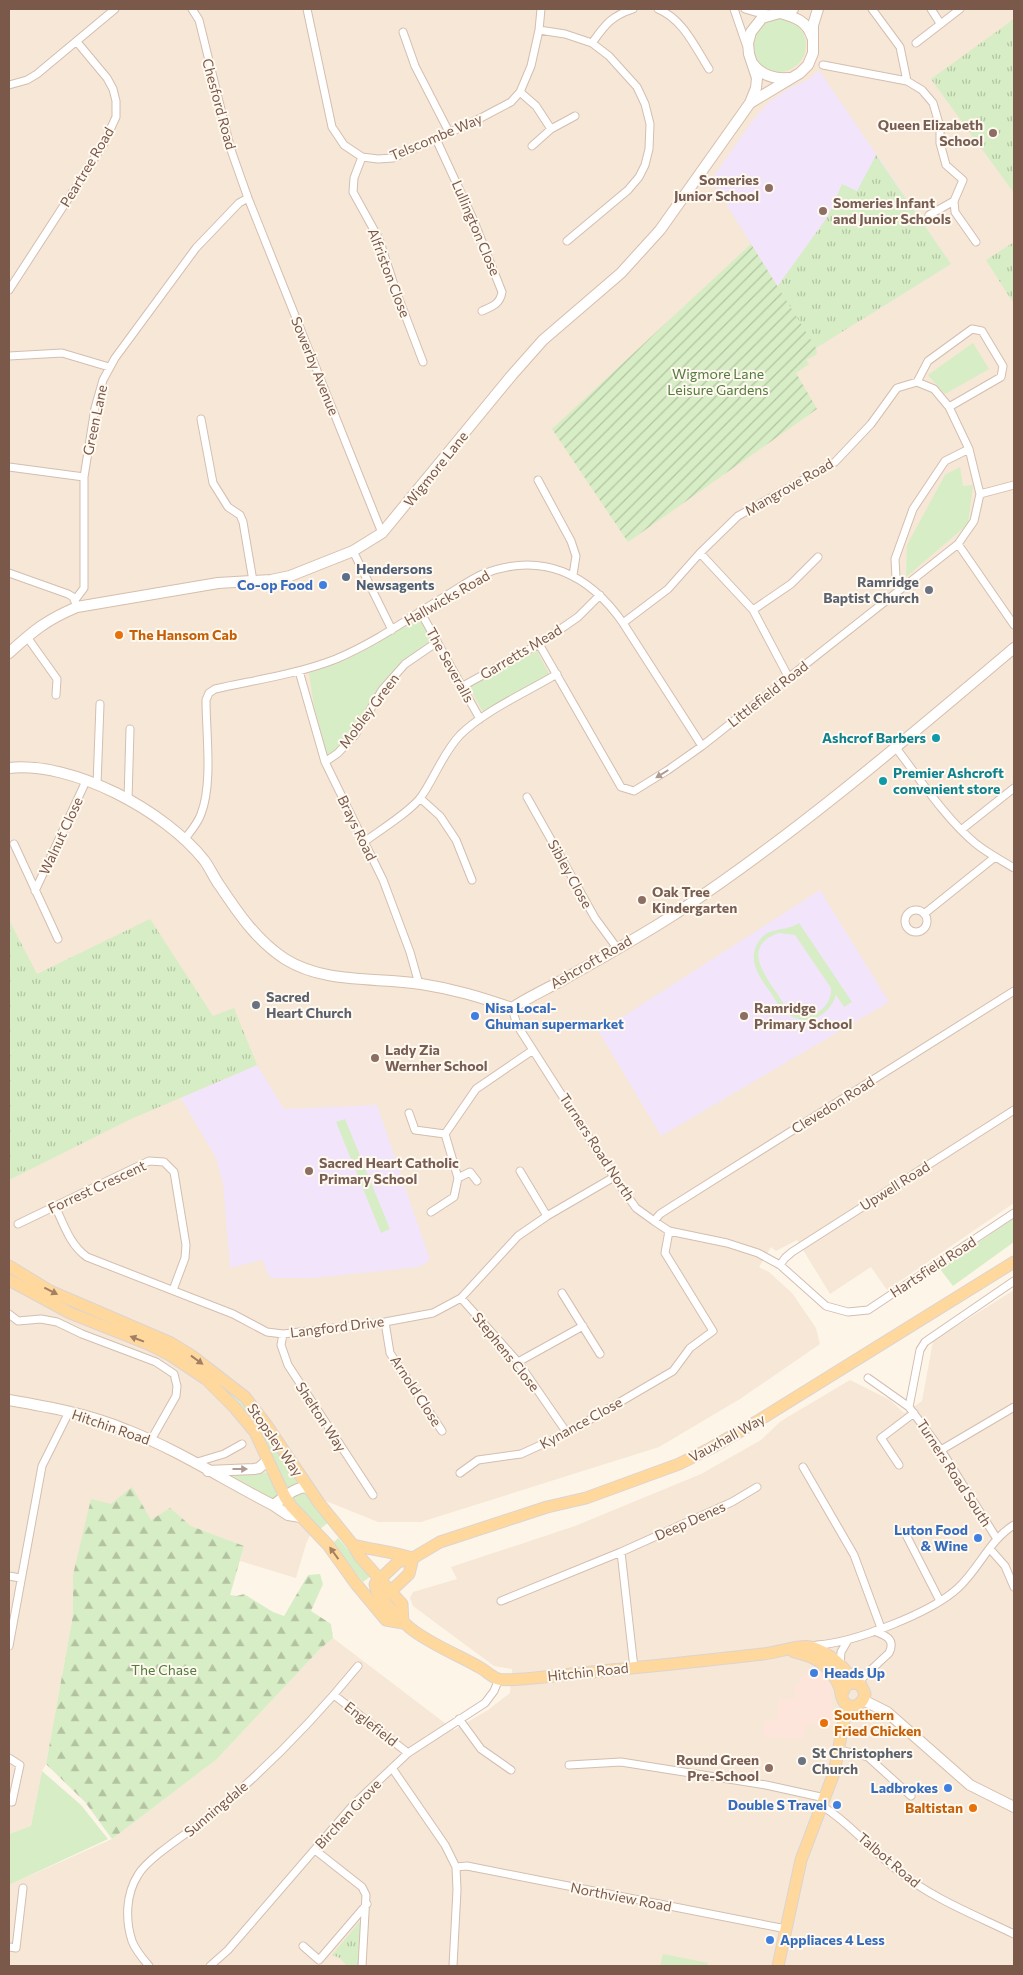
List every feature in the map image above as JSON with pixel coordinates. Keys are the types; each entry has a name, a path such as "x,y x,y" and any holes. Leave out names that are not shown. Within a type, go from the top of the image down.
{"main road":[{"name":"Vauxhall Way","path":"379,1579 398,1562 413,1558 449,1538 547,1507 586,1498 679,1464 756,1422 1014,1262"},
{"name":"Stopsley Way","path":"9,1266 50,1291 172,1343 245,1397 265,1423 319,1504 379,1579"},
{"name":"Stopsley Way","path":"9,1280 47,1302 148,1344 186,1365 216,1388 255,1432 285,1497 328,1545 363,1592"},
{"path":"353,1545 413,1558 409,1574 385,1594 375,1598 363,1592"},
{"path":"379,1579 385,1594 402,1604 404,1622"},
{"path":"363,1592 386,1620 404,1622 416,1633 499,1680"},
{"name":"Hitchin Road","path":"499,1680 634,1668 788,1650 796,1647 812,1647"},
{"path":"812,1647 840,1665 855,1683 864,1690 863,1700 857,1706 850,1706 843,1700 842,1694 846,1685 855,1683"},
{"name":"Hitchin Road","path":"788,1650 806,1654 825,1664 836,1680 842,1694"},
{"path":"778,1966 801,1860 834,1773 840,1750 845,1715 850,1706"}],"street":[{"path":"9,85 27,80 37,74 114,9"},
{"name":"Chesford Road","path":"192,9 199,20 231,150 248,198"},
{"path":"307,9 332,127 344,145 362,157"},
{"name":"Telscombe Way","path":"362,157 393,158 511,102 520,92 531,66 539,30 541,9"},
{"path":"592,43 609,20 616,15 633,9"},
{"path":"658,9 681,24 710,69"},
{"path":"734,9 750,58 757,69 766,76 778,79 789,78"},
{"path":"746,9 755,12 776,13 796,17 806,24 814,42"},
{"name":"Wigmore Lane","path":"9,653 41,624 76,604 218,583 271,580 290,576 353,551 382,533 543,340 621,273 660,230 750,103 756,88 757,78 750,58 748,43 754,26 762,18 793,9"},
{"name":"Wigmore Lane","path":"750,103 800,73 808,65 813,54 813,25 818,9"},
{"path":"872,9 900,47 907,81"},
{"path":"931,9 940,23"},
{"path":"916,43 960,9"},
{"path":"539,30 565,34 592,43 609,56 637,87 650,124 649,149 645,165 639,177 628,190 567,241"},
{"path":"403,32 415,66 449,132"},
{"name":"Peartree Road","path":"9,290 103,145 116,117 116,101 113,89 107,78 77,42"},
{"path":"823,65 907,81 922,90 933,103 940,127 940,143 946,165 964,180 954,201 955,212 976,242"},
{"path":"520,92 536,106 551,130"},
{"path":"532,146 551,130 576,116"},
{"name":"Lullington Close","path":"436,138 473,219 502,292 496,305 482,311"},
{"name":"Alfriston Close","path":"362,157 354,178 353,192 379,239 396,291 423,362"},
{"name":"Green Lane","path":"76,604 84,588 85,581 84,478 95,408 102,380 109,367 196,248 239,204 248,198"},
{"name":"Sowerby Avenue","path":"248,198 382,533"},
{"path":"929,215 954,201"},
{"path":"904,587 896,577 895,559 913,509 945,461 969,449 949,407 934,389 917,382 928,360 972,328 982,330 1003,366 1001,376 949,407"},
{"path":"9,356 62,353 109,367"},
{"name":"Mangrove Road","path":"623,623 668,589 700,553 738,516 835,462 871,424 897,388 917,382"},
{"path":"201,419 213,482 228,507 240,515 243,522 253,581"},
{"name":"Littlefield Road","path":"539,644 621,787 634,791 702,746 958,544 974,520 980,494 969,449"},
{"path":"9,468 84,478"},
{"path":"538,480 571,541 576,556 573,575"},
{"path":"980,494 1014,485"},
{"path":"958,544 1014,625"},
{"path":"353,551 392,630"},
{"path":"700,553 753,610 789,678"},
{"path":"753,610 791,584 818,558"},
{"name":"Hallwicks Road","path":"184,840 195,826 204,803 207,779 206,700 209,693 215,689 299,670 336,658 392,630 482,574 511,566 544,566 573,575 600,595 623,623 702,746"},
{"path":"9,573 68,594 76,604"},
{"name":"Garretts Mead","path":"463,686 539,644 578,617 600,595"},
{"name":"The Severalls","path":"420,611 480,719"},
{"path":"26,637 57,680 56,694"},
{"name":"Mobley Green","path":"325,762 338,753 355,735 382,690 405,664 437,642"},
{"name":"Ashcroft Road","path":"512,1008 678,912 789,833 896,748 1014,648"},
{"name":"Brays Road","path":"299,670 325,762 383,880 410,952 419,984"},
{"path":"364,842 397,818 420,798 440,763 460,736 480,719 557,674"},
{"path":"97,784 100,704"},
{"path":"128,800 130,729"},
{"path":"896,748 961,830 975,844 1014,868"},
{"path":"9,768 42,768 63,772 97,784 150,813 184,840 204,861 252,932 285,959 304,969 324,975 419,984 464,992 512,1008"},
{"name":"Walnut Close","path":"35,890 86,781"},
{"path":"961,830 1014,788"},
{"name":"Sibley Close","path":"527,797 595,918 617,948"},
{"path":"420,798 440,816 456,840 472,880"},
{"name":"Walnut Close","path":"14,844 58,939"},
{"path":"924,914 995,857"},
{"name":"Clevedon Road","path":"654,1222 660,1214 674,1205 1014,991"},
{"name":"Turners Road North","path":"512,1008 517,1025 636,1208 654,1222 669,1230 743,1247 780,1265 826,1306 848,1312"},
{"path":"445,1134 476,1089 533,1050"},
{"name":"Upwell Road","path":"780,1265 792,1252 1014,1110"},
{"path":"410,1113 415,1130 445,1134"},
{"path":"431,1212 454,1197 458,1178 445,1134"},
{"name":"Forrest Crescent","path":"18,1224 149,1161 164,1162 174,1172 186,1245 184,1258 173,1290"},
{"path":"520,1171 547,1216"},
{"path":"458,1178 470,1172 477,1182"},
{"name":"Langford Drive","path":"55,1206 70,1239 78,1251 87,1257 233,1314 267,1332 283,1334 385,1322 433,1313 462,1298 518,1236 547,1216 614,1176"},
{"name":"Hartsfield Road","path":"848,1312 868,1310 1014,1213"},
{"name":"Kynance Close","path":"460,1473 478,1460 521,1454 567,1433 673,1371 690,1348 712,1331 665,1253 669,1230"},
{"name":"Turners Road South","path":"912,1410 920,1350 925,1342 1014,1282"},
{"path":"562,1293 600,1354"},
{"name":"Stephens Close","path":"462,1298 518,1362 567,1433"},
{"path":"9,1314 18,1321 41,1319 57,1322 82,1334 156,1362 174,1374 177,1386 176,1396 150,1440"},
{"name":"Arnold Close","path":"385,1322 390,1353 442,1431"},
{"path":"518,1362 583,1326"},
{"name":"Shelton Way","path":"283,1334 281,1345 288,1365 373,1495"},
{"name":"Turners Road South","path":"868,1378 912,1410 941,1450 997,1539"},
{"name":"Hitchin Road","path":"9,1400 89,1416 150,1440 273,1505 288,1515 301,1517"},
{"path":"941,1450 1014,1407"},
{"path":"899,1465 880,1438 912,1410"},
{"path":"9,1646 42,1466 69,1412"},
{"path":"194,1463 224,1454 242,1444"},
{"path":"208,1471 254,1469 259,1468 268,1460"},
{"path":"803,1467 854,1555 877,1629 892,1642 889,1652 855,1683"},
{"path":"273,1505 301,1487 308,1487"},
{"name":"Deep Denes","path":"501,1601 621,1552 732,1502 757,1487"},
{"path":"812,1647 848,1640 920,1612 940,1601 959,1587 997,1539 1005,1530 1014,1525"},
{"path":"904,1531 940,1601"},
{"path":"990,1549 1005,1566 1014,1587"},
{"path":"621,1552 634,1668"},
{"path":"9,1576 20,1578"},
{"path":"840,1665 841,1652 848,1640"},
{"name":"Sunningdale","path":"148,1966 132,1942 126,1905 138,1874 152,1860 211,1815 271,1763 358,1666"},
{"name":"Birchen Grove","path":"210,1966 228,1950 354,1804 408,1754 490,1698 499,1680"},
{"name":"Englefield","path":"334,1695 408,1754"},
{"path":"863,1700 887,1712 970,1785 1014,1807"},
{"path":"459,1719 481,1749 511,1770"},
{"path":"840,1750 868,1757 911,1796"},
{"path":"9,1758 20,1765 12,1802 9,1802"},
{"path":"569,1765 621,1762 766,1785 823,1802"},
{"path":"392,1768 445,1845 456,1867 457,1890 453,1966"},
{"name":"Talbot Road","path":"823,1802 896,1870 919,1887 1014,1934"},
{"path":"314,1850 362,1887 366,1895 367,1904 362,1966"},
{"name":"Northview Road","path":"456,1867 467,1866 786,1929"},
{"path":"9,1947 16,1948 23,1888"},
{"path":"303,1946 319,1960 367,1904"}],"shaded area":[{"path":"9,9 1014,9 1014,1203 887,1290 871,1267 830,1294 797,1240 776,1251 771,1247 759,1267 769,1272 792,1293 816,1328 820,1344 740,1399 659,1447 421,1522 378,1522 326,1501 306,1544 296,1578 240,1561 244,1546 191,1526 170,1509 73,1575 73,1615 46,1764 42,1771 31,1826 9,1834"},
{"name":"Someries Infant and Junior Schools","path":"819,70 951,264 816,348 710,178 713,177 753,120 769,102 788,89 809,79"},
{"name":"Ramridge Primary School","path":"820,890 889,1002 661,1136 599,1032"},
{"name":"Sacred Heart Catholic Primary School","path":"257,1065 284,1109 377,1105 430,1260 419,1267 313,1278 270,1278 262,1260 230,1268 223,1183 216,1158 181,1098"},
{"path":"1014,1290 1014,1966 9,1966 9,1885 112,1839 217,1759 320,1649 333,1638 454,1730 488,1710 510,1693 512,1669 494,1666 413,1606 410,1598 413,1592 457,1579 451,1567 575,1526 701,1474 761,1440 781,1421 850,1380 890,1400 904,1413 922,1401 933,1341"},
{"path":"817,1666 826,1676 831,1688 833,1725 804,1725 804,1739 762,1737 765,1720 777,1720 778,1699 795,1698 794,1684 800,1684 800,1678"}],"green space":[{"path":"774,18 784,18 794,22 802,30 806,45 802,60 794,68 784,72 774,72 764,68 756,60 752,50 752,40 756,30 764,22"},
{"name":"Queen Elizabeth School","path":"1014,19 1014,193 931,79"},
{"path":"876,155 951,264 816,348 777,287 828,216 842,184 857,191"},
{"path":"1014,242 1014,304 986,260"},
{"name":"Wigmore Lane Leisure Gardens","path":"751,244 816,348 817,354 806,360 809,364 796,373 817,409 628,542 552,429"},
{"path":"973,343 989,369 945,394 928,375"},
{"path":"960,467 963,486 973,485 968,524 906,577 907,545 945,475"},
{"path":"419,618 432,640 404,661 385,685 359,724 339,747 327,756 314,706 309,673 339,663 376,644"},
{"path":"537,651 549,674 483,712 469,687"},
{"path":"150,919 213,1016 234,1008 257,1065 131,1119 9,1180 9,920 37,974"},
{"path":"799,923 852,1002 844,1007 836,995 823,1014 810,1020 795,1018 778,1005 756,969 754,962 755,948 763,936 768,933","holes":["779,933 795,935 831,988 828,1001 820,1011 814,1014 801,1015 791,1011 761,968 759,959 761,944"]},
{"path":"345,1119 390,1229 381,1233 336,1122"},
{"path":"1014,1218 1014,1242 953,1286 940,1269"},
{"path":"9,1271 180,1352 222,1384 246,1408 298,1482 287,1489 268,1448 192,1364 81,1313 26,1285 9,1273"},
{"path":"228,1473 269,1473 279,1495 277,1498 268,1498 228,1477"},
{"name":"The Chase","path":"132,1487 151,1520 170,1508 191,1526 244,1546 230,1595 244,1594 273,1612 284,1616 308,1575 320,1574 323,1584 311,1611 331,1624 333,1638 320,1649 217,1759 112,1839 85,1802 46,1764 73,1615 73,1575 91,1499 111,1504"},
{"path":"304,1492 329,1522 320,1529 291,1497 292,1495"},
{"path":"338,1538 371,1576 363,1582 333,1543"},
{"path":"42,1771 81,1805 108,1839 9,1885 9,1834 31,1826"},
{"path":"361,1920 363,1922 359,1966 347,1966 340,1958 332,1955"},
{"path":"663,1954 708,1963 707,1966 660,1966"}],"place":[{"name":"Queen Elizabeth School","path":"993,133"},
{"name":"Someries Junior School","path":"769,188"},
{"name":"Someries Infant and Junior Schools","path":"823,211"},
{"name":"Hendersons Newsagents","path":"346,577"},
{"name":"Co-op Food","path":"323,585"},
{"name":"Ramridge Baptist Church","path":"929,590"},
{"name":"The Hansom Cab","path":"119,635"},
{"name":"Ashcrof Barbers","path":"936,738"},
{"name":"Premier Ashcroft convenient store","path":"883,781"},
{"name":"Oak Tree Kindergarten","path":"642,900"},
{"name":"Sacred Heart Church","path":"256,1005"},
{"name":"Nisa Local- Ghuman supermarket","path":"475,1016"},
{"name":"Ramridge Primary School","path":"744,1016"},
{"name":"Lady Zia Wernher School","path":"375,1058"},
{"name":"Sacred Heart Catholic Primary School","path":"309,1171"},
{"name":"Luton Food & Wine","path":"978,1538"},
{"name":"Heads Up","path":"814,1673"},
{"name":"Southern Fried Chicken","path":"824,1723"},
{"name":"St Christophers Church","path":"802,1761"},
{"name":"Round Green Pre-School","path":"769,1768"},
{"name":"Ladbrokes","path":"948,1788"},
{"name":"Double S Travel","path":"837,1805"},
{"name":"Baltistan","path":"973,1808"},
{"name":"Appliaces 4 Less","path":"770,1940"}]}
